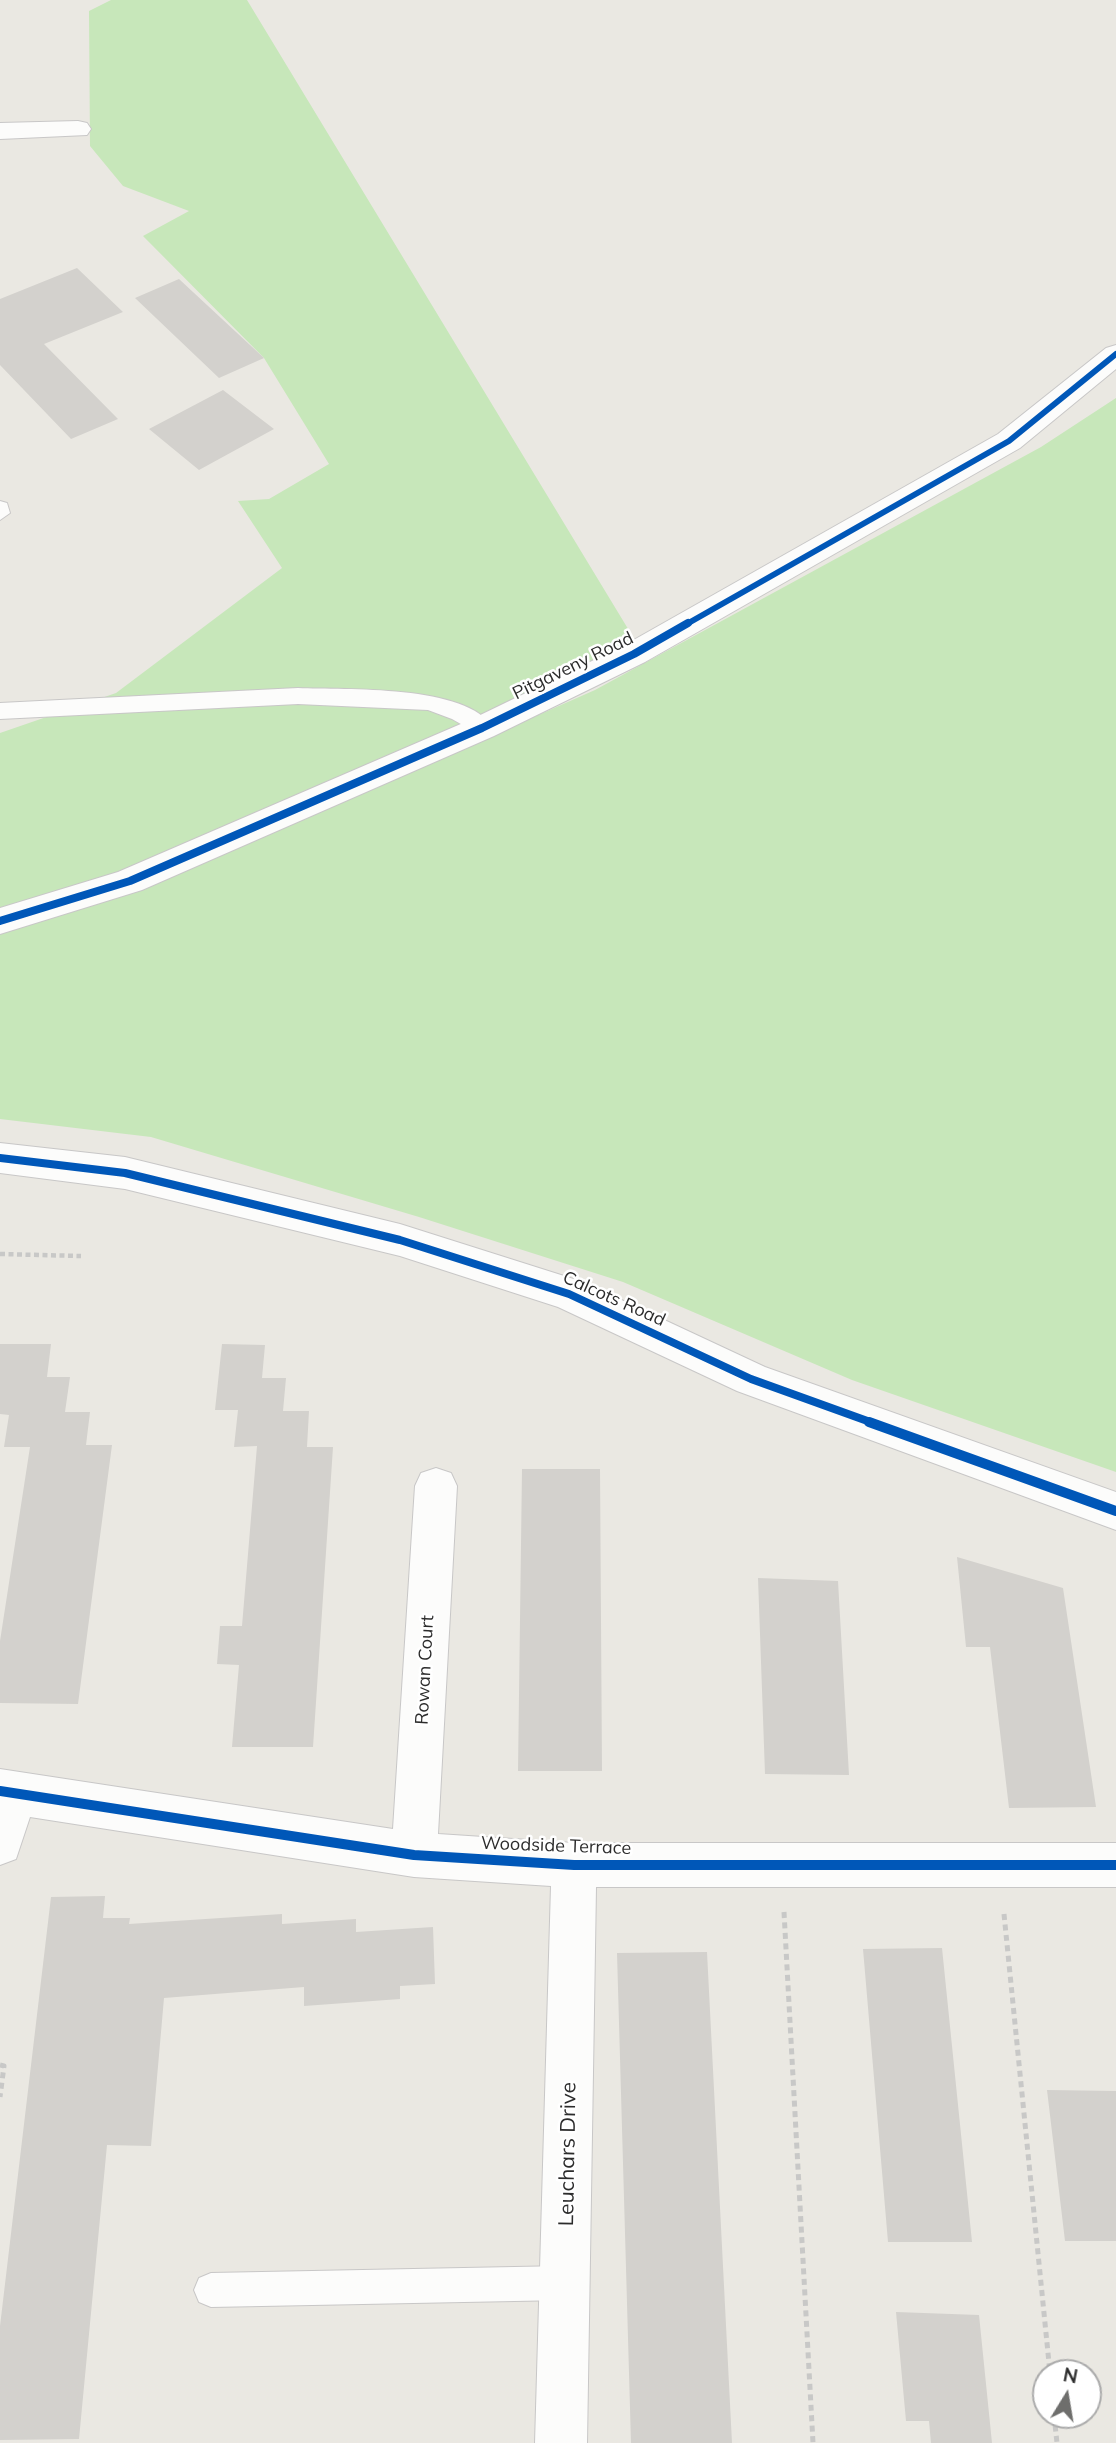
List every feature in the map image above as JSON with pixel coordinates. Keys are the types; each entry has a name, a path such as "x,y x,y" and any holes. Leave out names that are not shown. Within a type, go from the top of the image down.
{"street":[{"path":"11,122 78,129"},
{"name":"Pitgaveny Road","path":"0,921 131,881 482,729 634,654 1009,441 1116,354"},
{"name":"Calcots Road","path":"0,1158 125,1173 400,1240 569,1294 751,1380 1116,1511"},
{"name":"Rowan Court","path":"414,1855 436,1486"},
{"path":"0,1843 7,1792"},
{"name":"Woodside Terrace","path":"7,1792 414,1855 574,1865 1116,1865"},
{"name":"Leuchars Drive","path":"561,2443 574,1865"}],"lane":[{"path":"0,711 298,696 430,702 460,713 482,729"},
{"path":"211,2290 565,2283"}],"path":[{"path":"0,1254 81,1256"},
{"path":"999,1865 1049,2359"},
{"path":"781,1866 813,2443"},
{"path":"0,2065 4,2066 0,2097"}],"green space":[{"path":"111,0 247,0 636,642 148,887 595,690 1041,447 1116,398 1116,1472 852,1380 623,1282 419,1217 151,1137 0,1119 0,733 116,693 282,568 238,501 269,499 329,464 264,358 143,236 189,211 123,186 90,146 89,11"}],"building":[{"path":"77,268 123,312 44,344 118,419 71,439 0,365 0,299"},
{"path":"179,279 264,358 219,378 135,298"},
{"path":"223,390 274,429 199,470 149,429"},
{"path":"0,1344 51,1344 47,1377 70,1377 65,1412 90,1412 86,1445 112,1445 78,1704 0,1703 0,1641 30,1447 4,1447 9,1415 0,1414"},
{"path":"222,1344 265,1345 262,1378 286,1378 283,1411 309,1411 307,1447 333,1447 313,1747 232,1747 239,1665 217,1664 220,1626 242,1626 257,1446 234,1447 238,1410 215,1410"},
{"path":"522,1469 600,1469 602,1771 518,1771"},
{"path":"957,1557 1063,1588 1096,1807 1009,1808 990,1647 966,1647"},
{"path":"758,1578 838,1581 849,1775 765,1774"},
{"path":"105,1896 103,1918 130,1918 129,1924 282,1914 282,1924 356,1919 356,1932 433,1927 435,1984 400,1986 400,1999 304,2006 304,1987 164,1998 151,2146 107,2145 79,2439 0,2440 0,2326 51,1897"},
{"path":"942,1948 972,2242 888,2242 863,1949"},
{"path":"707,1952 732,2443 631,2443 617,1953"},
{"path":"1047,2090 1116,2091 1116,2241 1065,2241"},
{"path":"896,2312 979,2315 992,2443 931,2443 929,2421 906,2421"}],"cycle path":[{"path":"0,921 130,881 482,728 634,654 1009,441 1116,354"},
{"path":"0,1158 125,1173 400,1240 569,1294 751,1379 1116,1511"},
{"path":"0,1791 414,1855 574,1865 1116,1865"}]}
